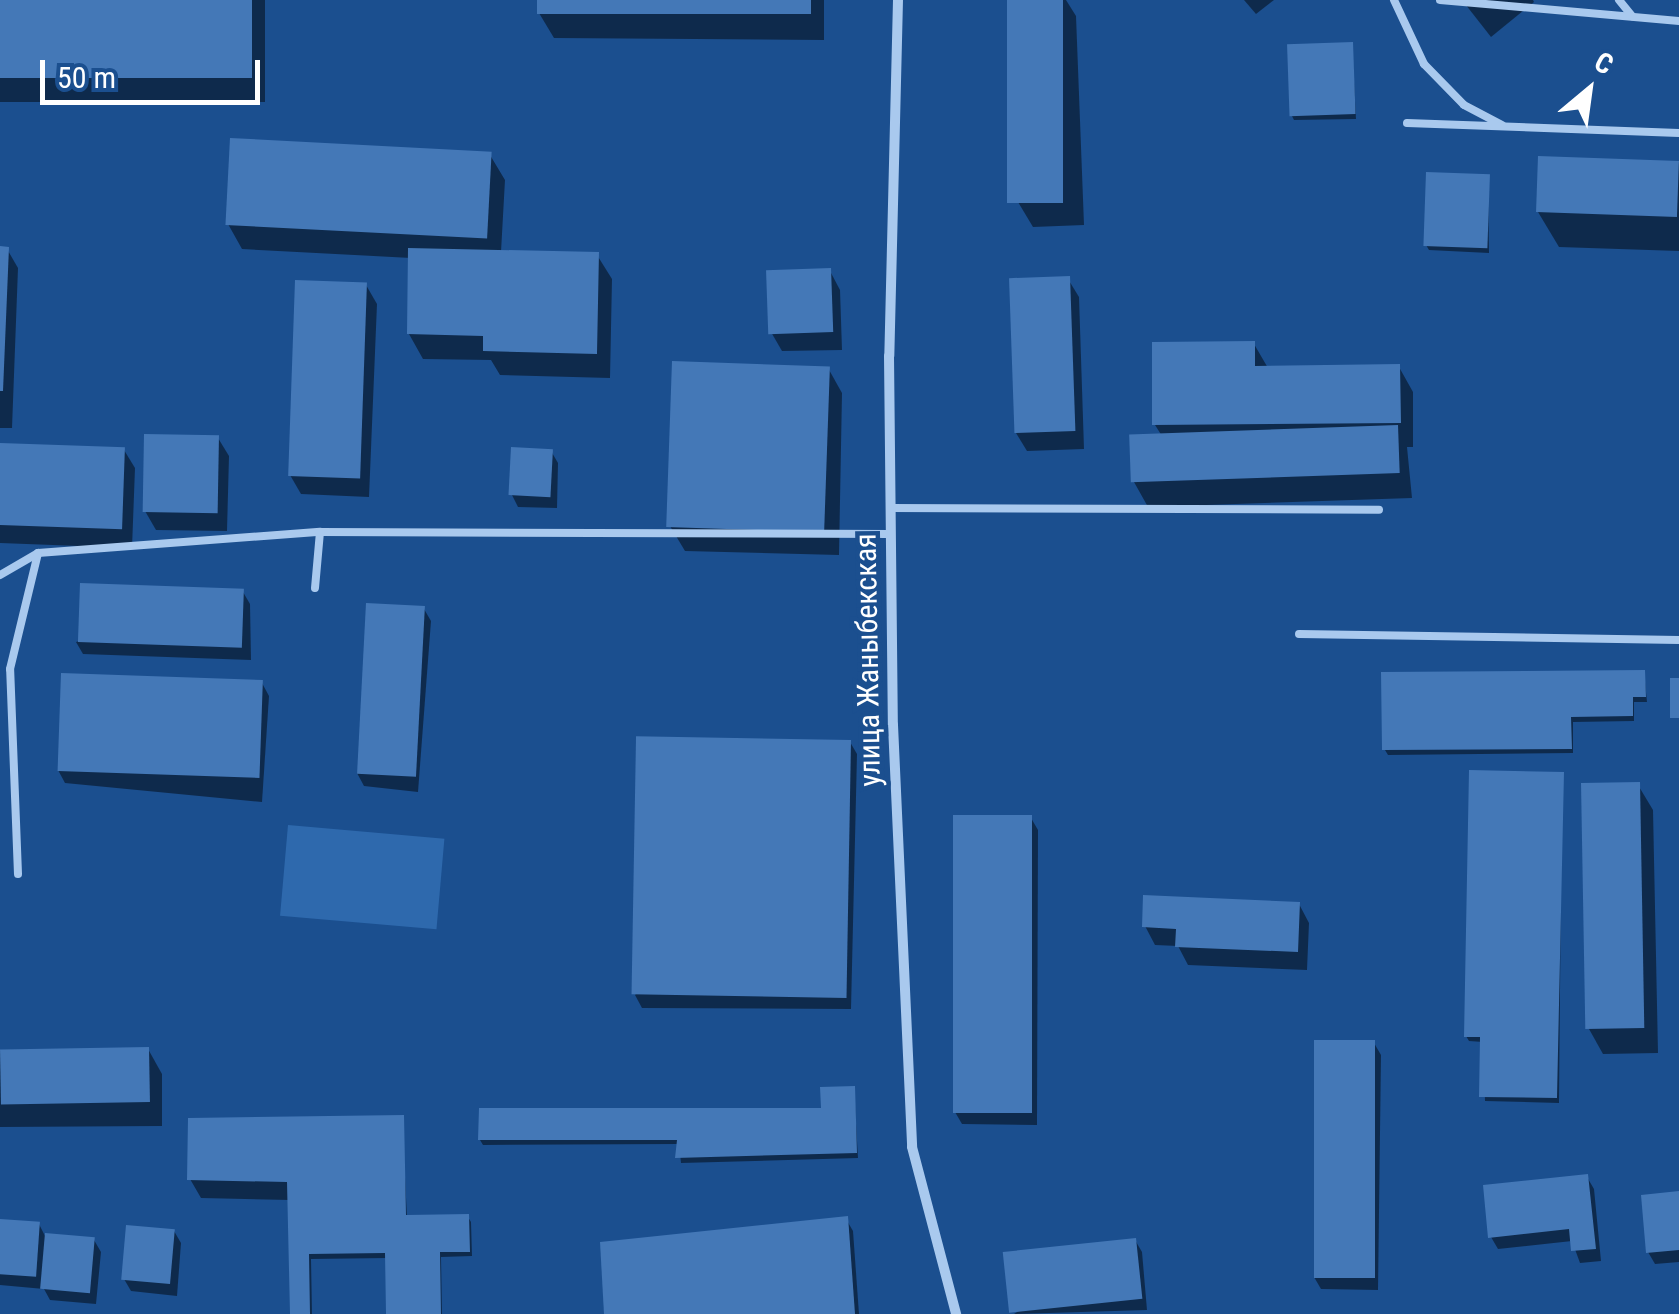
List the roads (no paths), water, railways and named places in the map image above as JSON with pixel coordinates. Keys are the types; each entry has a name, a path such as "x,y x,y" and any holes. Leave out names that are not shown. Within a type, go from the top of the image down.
{"street":[{"name":"улица Жаныбекская","path":"898,0 889,356 893,725 912,1147 956,1314"}],"lane":[{"path":"1394,0 1424,64 1464,105 1506,127"},
{"path":"1440,0 1679,21"},
{"path":"1619,0 1632,17"},
{"path":"1407,123 1679,132"},
{"path":"890,508 1379,510"},
{"path":"0,575 38,553 320,532 891,534"},
{"path":"315,588 320,532"},
{"path":"18,874 10,669 38,553"},
{"path":"1299,634 1679,640"}]}
